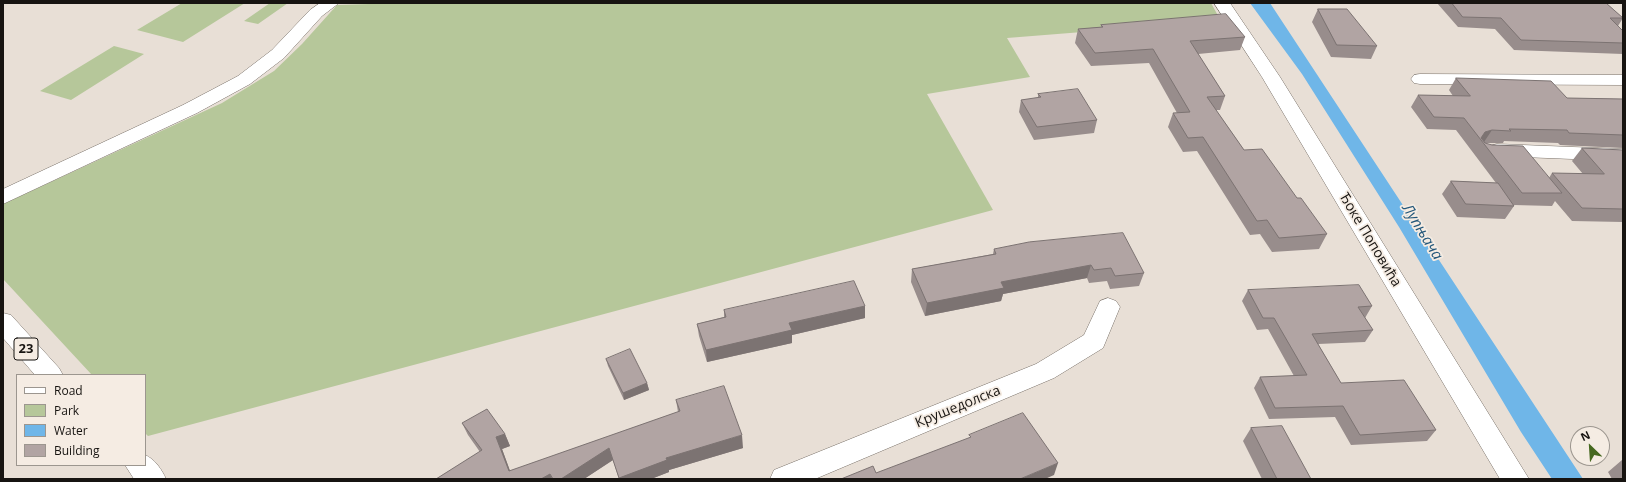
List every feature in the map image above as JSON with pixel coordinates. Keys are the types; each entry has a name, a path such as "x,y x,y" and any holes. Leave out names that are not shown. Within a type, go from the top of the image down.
{"street":[{"path":"3,197 190,109 244,80 278,54 316,13 331,3"},
{"name":"Ђоке Поповића","path":"1222,3 1271,77 1515,479"},
{"path":"1420,79 1623,80"},
{"path":"1484,150 1623,155"},
{"name":"Крушедолска","path":"784,479 1045,371 1094,342 1108,307"},
{"name":"23","path":"3,322 49,374"},
{"path":"140,466 152,479"}],"green space":[{"path":"182,3 245,3 183,42 137,30"},
{"path":"270,3 288,3 258,24 244,21"},
{"path":"401,3 1211,3 1221,21 1007,38 1030,77 927,94 993,210 148,436 146,434 146,374 91,374 3,279 3,204 222,103 274,71 302,44 337,5"},
{"path":"114,46 144,54 71,100 40,91"}],"water":[{"path":"1250,3 1270,3 1570,459 1570,466 1574,466 1583,479 1552,479 1521,432 1399,227 1302,74"}],"building":[{"path":"1452,3 1606,3 1623,18 1610,18 1623,31 1623,43 1521,40 1501,18 1463,17"},
{"path":"1318,9 1347,9 1377,46 1337,45"},
{"path":"1226,14 1245,37 1190,41 1225,96 1207,97 1244,150 1262,149 1297,198 1301,198 1327,234 1279,238 1267,220 1257,221 1203,137 1188,138 1173,113 1190,112 1153,49 1095,53 1078,29 1103,27 1101,25"},
{"path":"1456,78 1551,81 1567,98 1623,99 1623,135 1569,133 1567,130 1509,129 1511,131 1492,130 1485,132 1481,138 1485,143 1492,145 1523,146 1562,193 1522,193 1464,118 1434,117 1418,95 1470,96"},
{"path":"1078,89 1097,120 1037,127 1021,100 1041,97 1038,94"},
{"path":"1582,148 1623,150 1623,209 1582,208 1552,173 1604,174"},
{"path":"1451,181 1498,183 1514,206 1466,204"},
{"path":"1123,233 1144,273 1115,276 1111,268 1094,270 1091,265 1001,282 1004,288 927,303 912,269 996,254 994,249 1029,242"},
{"path":"854,281 865,306 789,323 792,330 706,350 697,324 726,317 724,310"},
{"path":"1359,285 1372,306 1358,307 1373,330 1312,334 1341,383 1404,380 1436,430 1360,435 1343,406 1275,408 1260,377 1307,375 1274,318 1263,318 1248,290"},
{"path":"630,349 647,383 623,393 606,359"},
{"path":"724,386 742,435 666,458 667,460 619,478 609,448 561,479 553,479 550,474 541,479 436,479 482,450 462,423 487,409 505,434 496,437 509,471 680,411 676,400"},
{"path":"1023,413 1058,463 1020,479 841,479 873,466 876,473 971,437 969,435"},
{"path":"1282,426 1311,479 1277,479 1251,428"}],"water label":[{"name":"Лупњача","path":"1422,232"}]}
